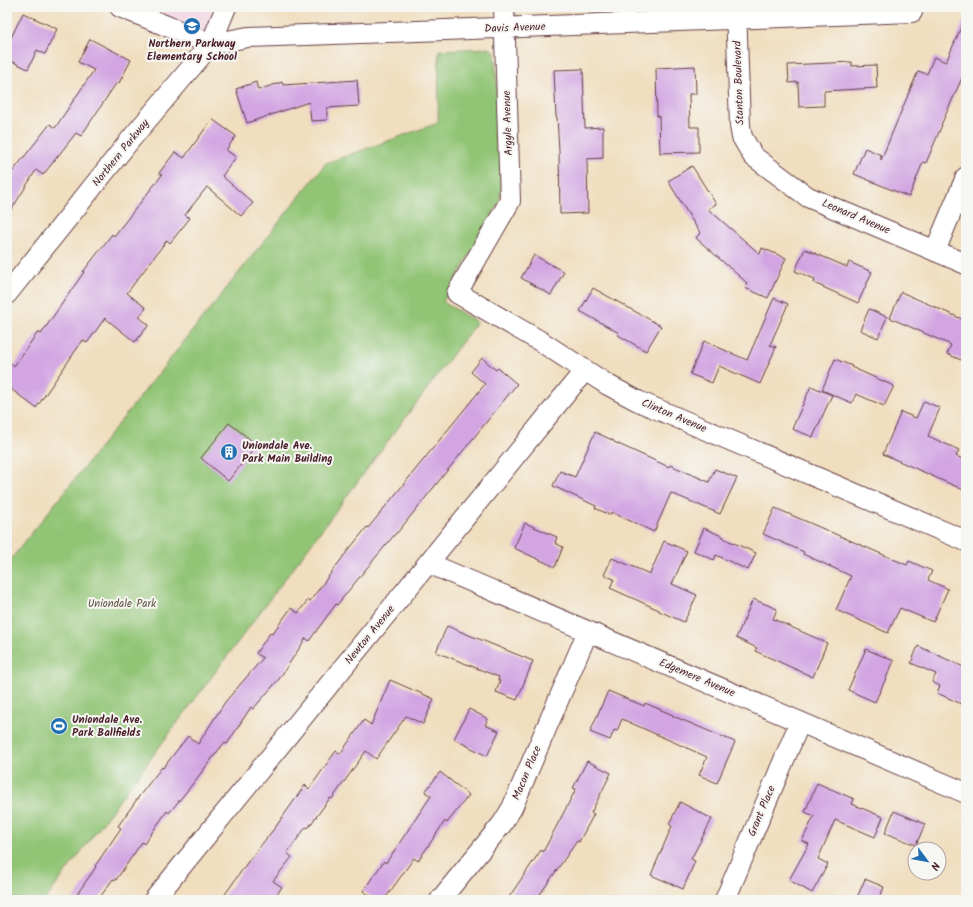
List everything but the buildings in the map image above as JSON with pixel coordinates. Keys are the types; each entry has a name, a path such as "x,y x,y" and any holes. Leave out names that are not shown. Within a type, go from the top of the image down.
{"street":[{"path":"120,7 211,44"},
{"name":"Northern Parkway","path":"7,294 131,139 211,44 226,7"},
{"name":"Argyle Avenue","path":"491,235 510,201 504,7"},
{"name":"Davis Avenue","path":"211,44 248,37 505,28 736,13 912,12 913,7"},
{"name":"Stanton Boulevard","path":"736,13 740,126 742,137 753,156"},
{"name":"Leonard Avenue","path":"753,156 808,197 966,264"},
{"path":"935,251 966,177"},
{"name":"Clinton Avenue","path":"491,235 457,293 540,340 608,386 638,401 966,541"},
{"name":"Newton Avenue","path":"154,900 585,370"},
{"name":"Edgemere Avenue","path":"428,563 966,793"},
{"name":"Macon Place","path":"440,900 502,824 512,808 588,631"},
{"name":"Grant Place","path":"725,900 800,722"}],"shaded area":[{"name":"Northern Parkway Elementary School","path":"120,7 226,7 211,44"}],"green space":[{"name":"Uniondale Park","path":"489,48 495,52 502,189 499,203 443,302 477,322 45,900 7,900 7,564 326,163 438,123 439,50"}],"place":[{"name":"Northern Parkway Elementary School","path":"192,26"},
{"name":"Uniondale Ave. Park Main Building","path":"229,452"},
{"name":"Uniondale Ave. Park Ballfields","path":"59,726"}]}
